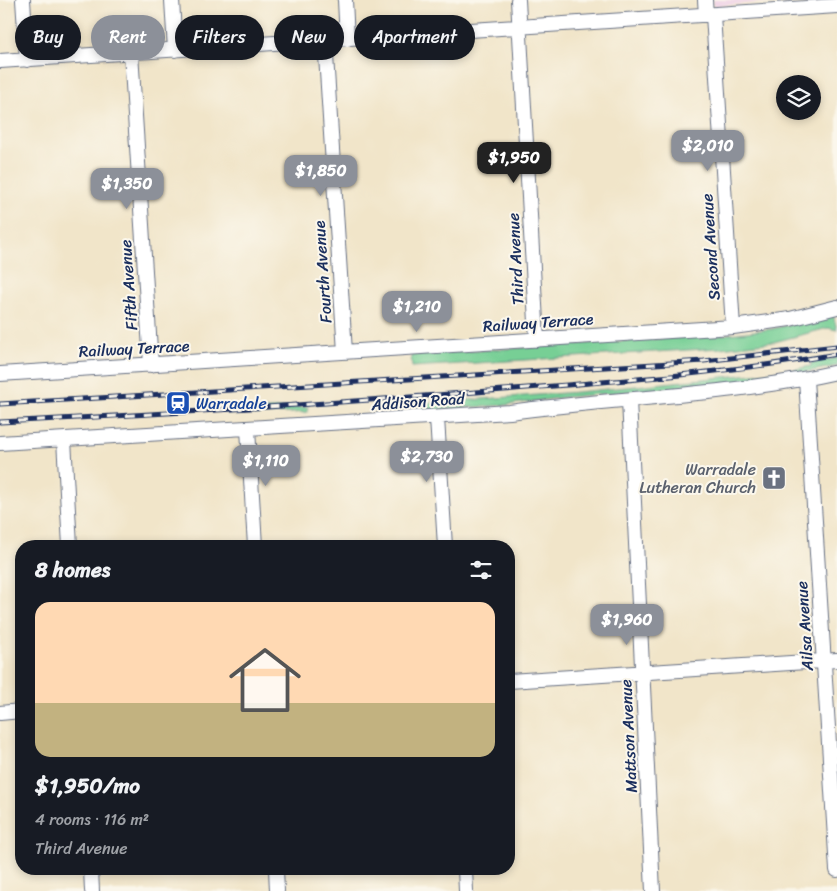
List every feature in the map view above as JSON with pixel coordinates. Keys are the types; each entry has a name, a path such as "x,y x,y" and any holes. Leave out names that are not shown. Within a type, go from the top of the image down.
{"street":[{"path":"24,0 25,15"},
{"path":"165,50 175,50 172,0"},
{"path":"345,0 347,39"},
{"name":"Third Avenue","path":"518,0 537,340"},
{"name":"Second Avenue","path":"705,0 710,15 732,327"},
{"path":"344,39 837,6"},
{"path":"0,61 27,60"},
{"name":"Fifth Avenue","path":"132,60 151,365"},
{"name":"Fourth Avenue","path":"326,60 345,352"},
{"name":"Railway Terrace","path":"0,374 732,327 790,318 837,307"},
{"name":"Addison Road","path":"0,444 438,418 629,400 806,379 837,372"},
{"name":"Ailsa Avenue","path":"806,379 830,661 837,870"},
{"name":"Mattson Avenue","path":"629,400 653,891"},
{"path":"438,418 445,540"},
{"path":"248,429 255,540"},
{"path":"64,440 70,540"},
{"path":"515,681 830,661"},
{"path":"0,713 15,712"},
{"path":"91,875 92,891"},
{"path":"276,875 277,891"},
{"path":"465,875 466,891"}],"shaded area":[{"path":"713,0 812,0 714,6"}],"green space":[{"path":"833,314 837,330 828,328 774,342 720,348 412,367 411,355 721,335 772,329"},
{"path":"837,358 837,366 774,378 566,397 506,405 409,411 401,408 401,405 578,392 791,370 811,366 811,363"},
{"path":"308,407 308,412 256,415 249,413 249,410"}],"railway":[{"path":"0,404 704,361 837,346"},
{"path":"0,422 428,396 663,377 837,354"}],"place":[{"name":"Warradale","path":"178,403"},
{"name":"Warradale Lutheran Church","path":"774,478"}]}
